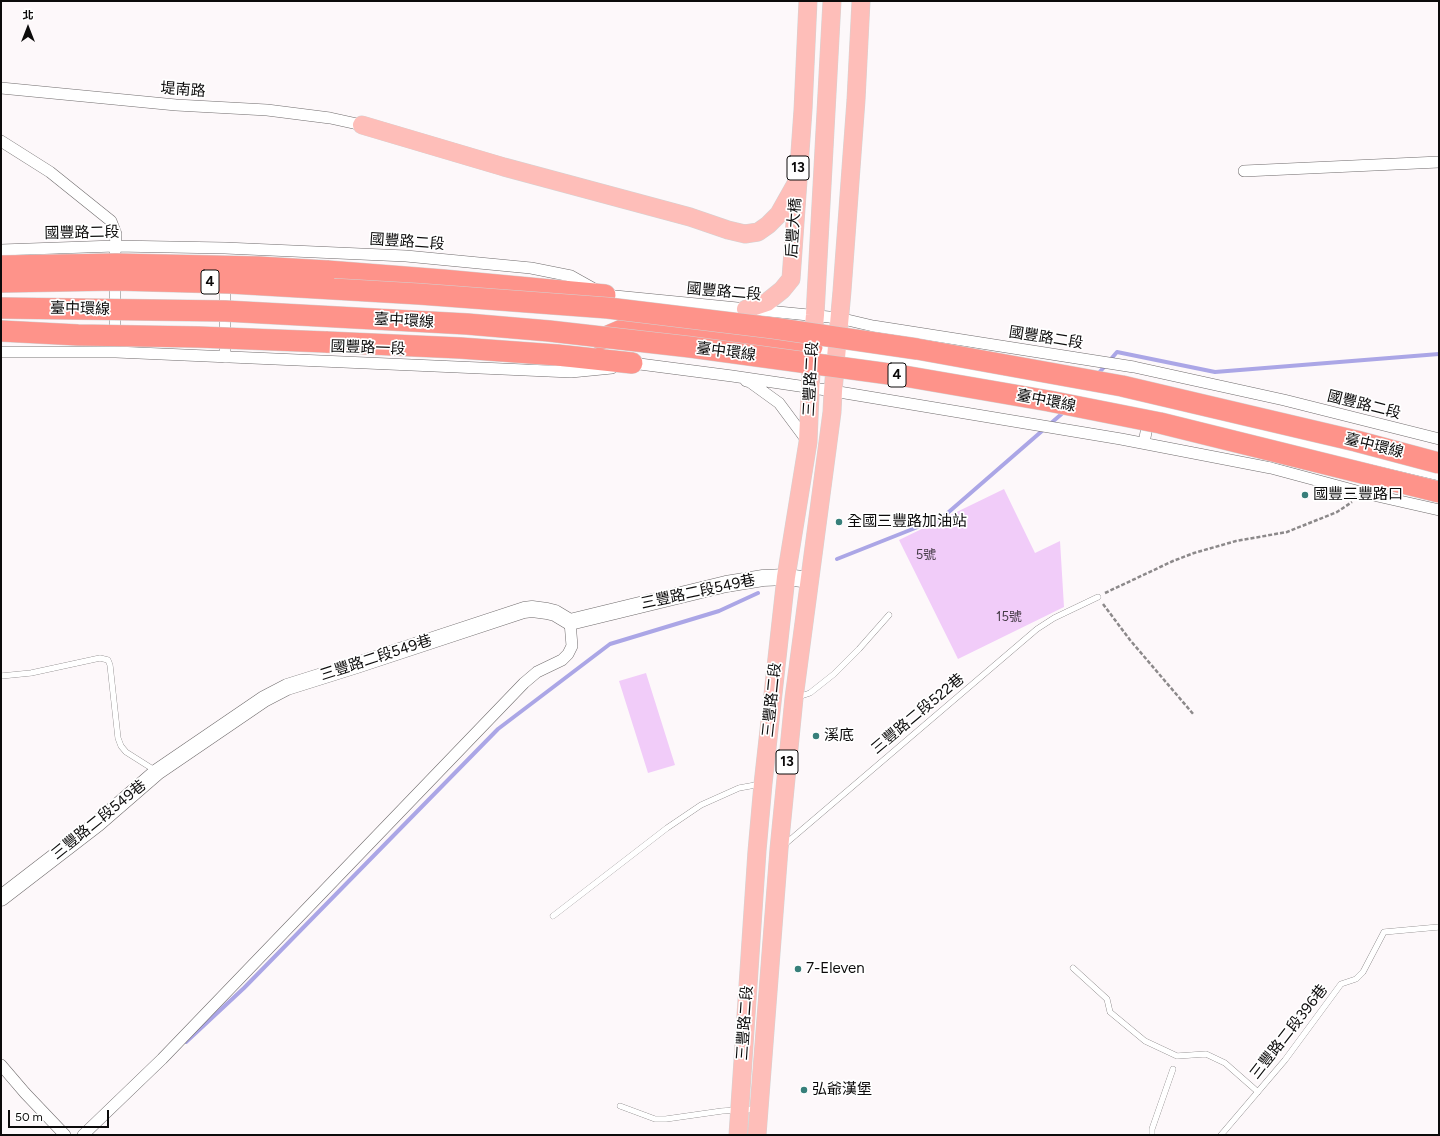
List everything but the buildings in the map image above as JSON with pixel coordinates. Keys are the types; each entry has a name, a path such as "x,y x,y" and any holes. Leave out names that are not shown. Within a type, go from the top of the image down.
{"highway":[{"path":"1,266 116,264 258,267 443,280 605,295"},
{"name":"臺中環線","path":"1,282 116,280 230,283 411,293 608,308 917,349 1122,386 1439,462"},
{"name":"臺中環線","path":"1,308 225,311 467,324 549,331 714,350 904,376 1049,401 1160,423 1439,492"},
{"path":"557,355 622,330 635,328 653,328 812,347"},
{"path":"1,331 198,336 460,348 557,355 632,363"}],"main road":[{"name":"后豐大橋","path":"746,309 767,302 782,290 791,279 803,110 808,1"},
{"name":"后豐大橋","path":"815,315 832,1"},
{"name":"13","path":"839,318 855,108 861,1"},
{"path":"362,125 504,167 690,216 728,230 745,234 758,232 768,225 779,214 797,182"},
{"name":"三豐路二段","path":"757,1135 768,850 763,784 786,577 808,442 812,347 815,315"},
{"name":"三豐路二段","path":"738,1135 768,850 794,698 803,622 810,580 832,412 839,318"}],"street":[{"name":"堤南路","path":"1,88 176,106 267,110 330,118 362,125"},
{"path":"1,141 50,172 111,221 116,234 116,352"},
{"path":"1244,170 1439,162"},
{"name":"國豐路二段","path":"1,250 115,246 225,248 406,256 531,268 571,276 605,295 839,318 873,326 1134,367 1284,400 1439,439"},
{"path":"225,248 225,357"},
{"path":"812,347 920,364 1151,406 1439,475"},
{"name":"國豐路一段","path":"1,352 116,352 571,372 606,369 632,363 732,376"},
{"path":"732,376 833,391 1144,443 1271,468 1365,490 1439,510"},
{"path":"732,376 750,382 779,403 808,442"},
{"path":"1144,443 1151,406"},
{"name":"三豐路二段549巷","path":"1,898 97,824 158,772 264,699 287,687 524,610 547,611 555,613 570,622 726,584 763,578 786,577 810,580"},
{"path":"83,1135 162,1059 524,683 537,672 562,660 568,654 572,646 570,622"},
{"path":"1,1065 65,1135"}],"lane":[{"path":"1368,480 1374,460"},
{"name":"三豐路二段522巷","path":"768,850 1037,629 1054,618 1098,597"},
{"path":"794,698 810,693 834,674 859,650 888,615"},
{"path":"1,676 31,673 100,658 108,660 110,665 118,738 121,746 126,752 158,772"},
{"path":"553,916 661,832 701,805 739,788 763,784"},
{"name":"三豐路二段396巷","path":"1221,1135 1285,1060 1341,984 1356,979 1363,972 1384,932 1439,927"},
{"path":"1073,968 1106,998 1110,1012 1145,1041 1177,1056 1206,1054 1225,1063 1258,1092"},
{"path":"1152,1135 1152,1129 1173,1069"},
{"path":"620,1106 655,1119 666,1119 722,1111 759,1109"}],"path":[{"path":"1194,715 1130,640 1098,597 1173,561 1194,553 1236,541 1287,532 1338,512 1365,490"}],"waterway":[{"path":"1098,374 1117,352 1215,372 1439,354"},
{"path":"837,559 943,517 1065,411"},
{"path":"186,1042 244,988 498,729 610,644 719,611 758,593"}],"place":[{"name":"國豐三豐路口","path":"1305,495"},
{"name":"全國三豐路加油站","path":"839,522"},
{"name":"溪底","path":"816,736"},
{"name":"7-Eleven","path":"798,969"},
{"name":"弘爺漢堡","path":"804,1090"}]}
